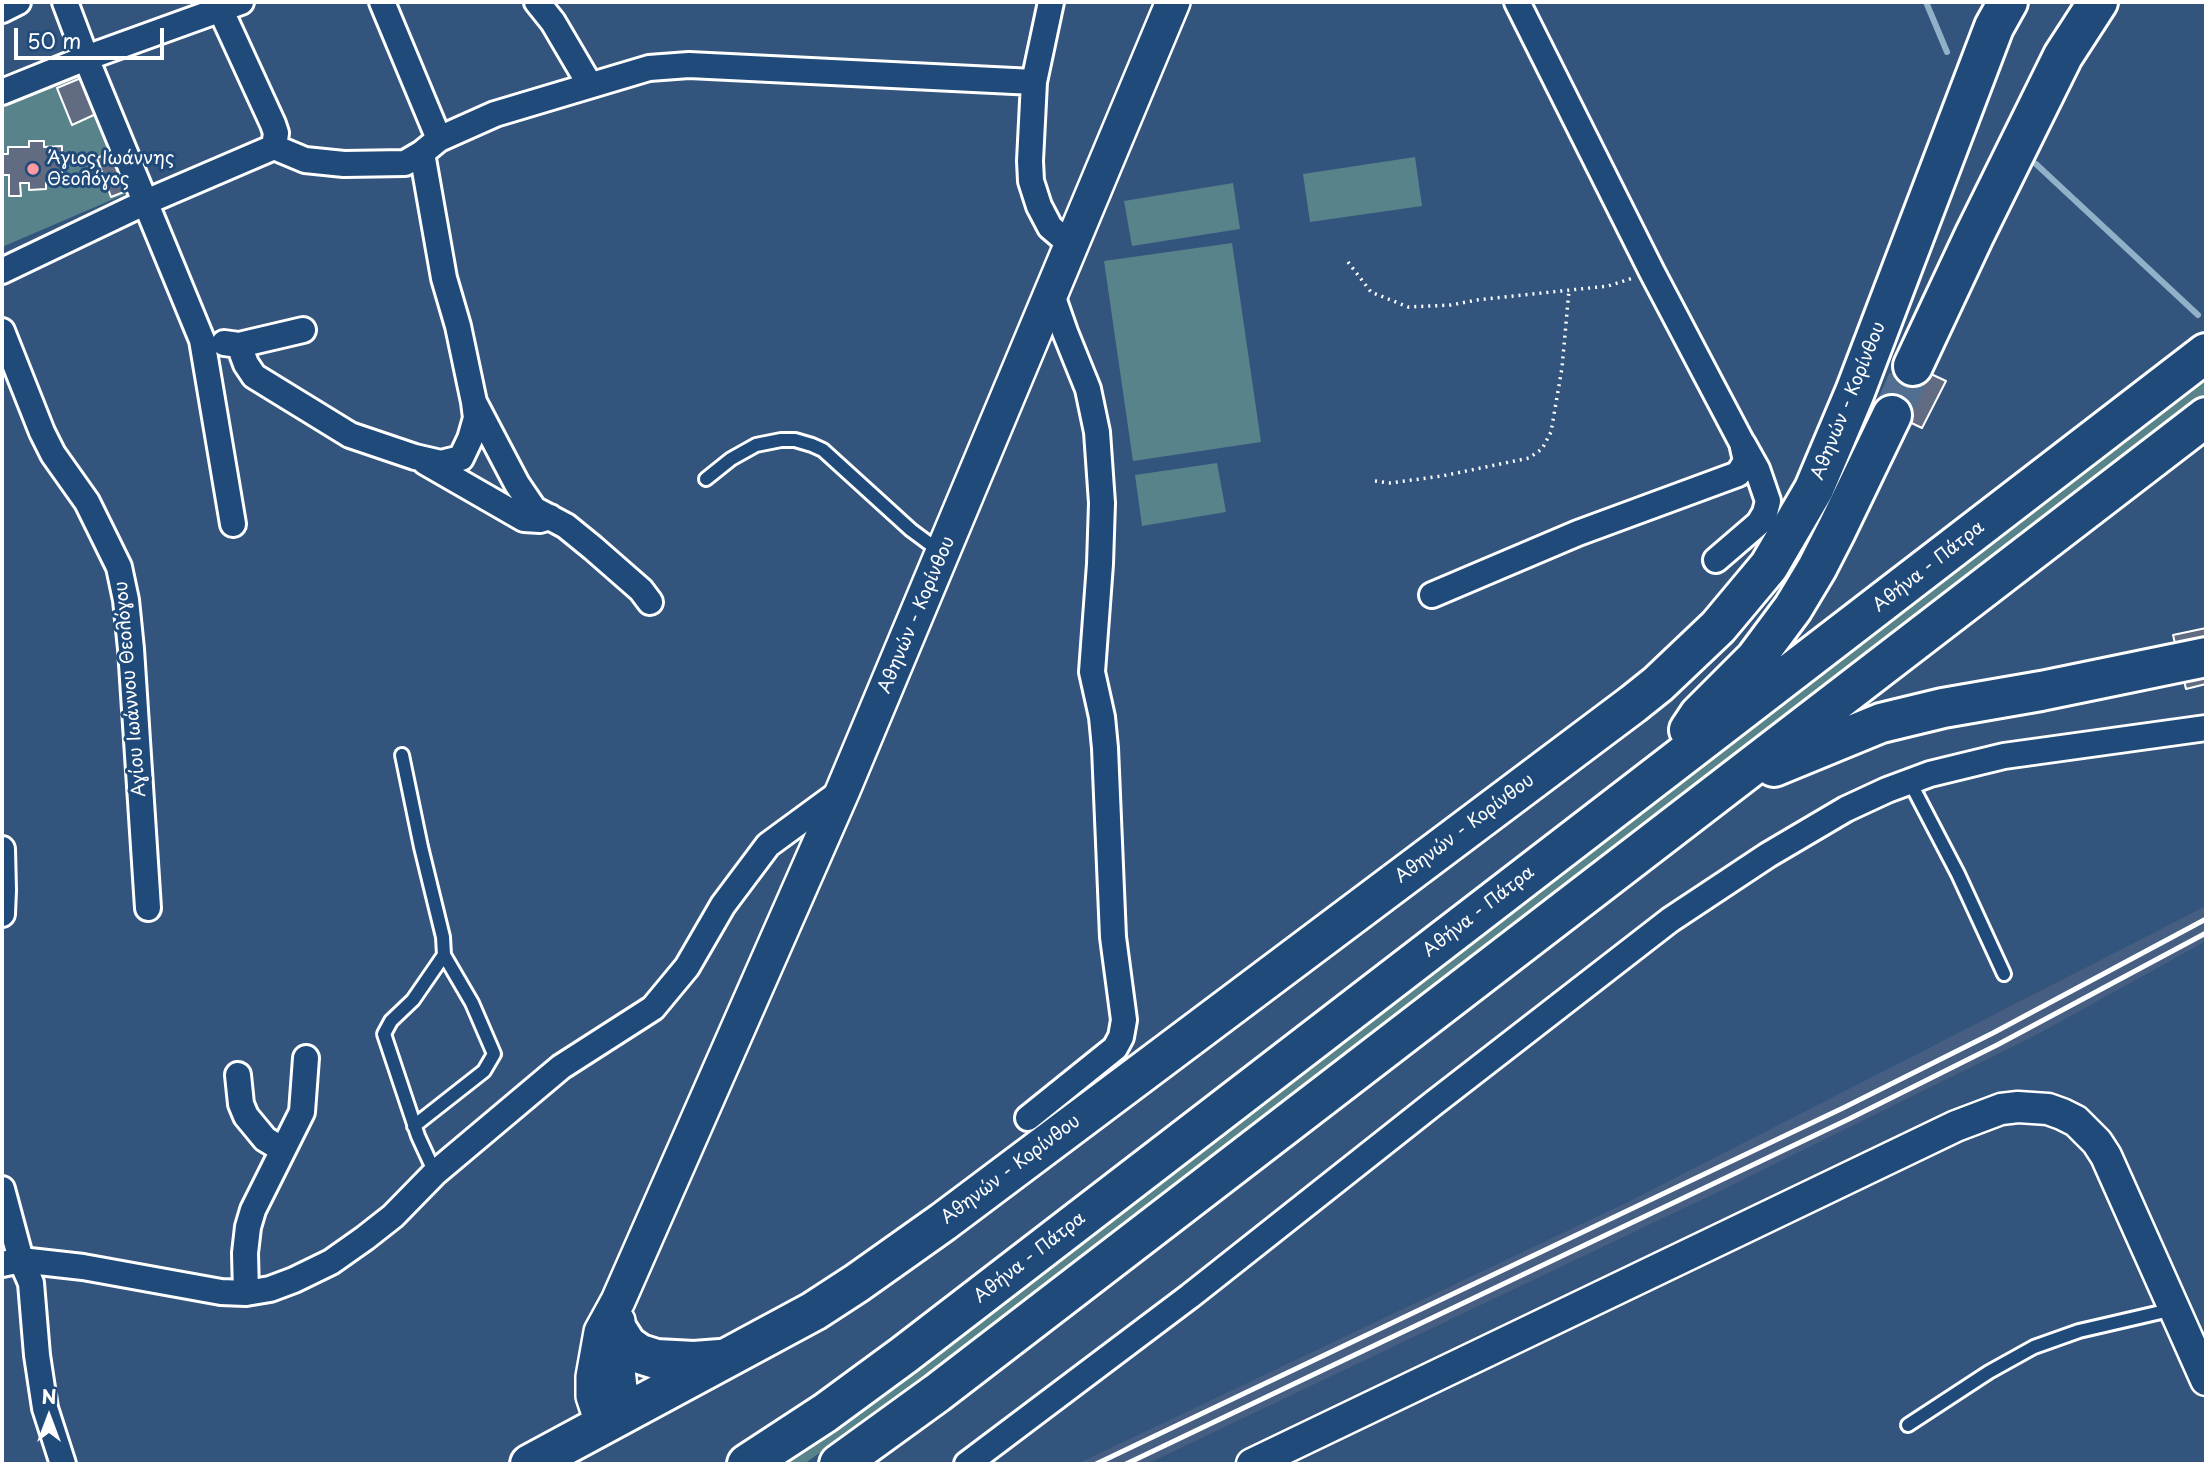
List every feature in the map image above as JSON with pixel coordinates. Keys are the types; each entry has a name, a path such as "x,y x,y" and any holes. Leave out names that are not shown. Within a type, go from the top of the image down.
{"main road":[{"name":"Αθηνών - Κορίνθου","path":"617,1418 620,1388 617,1360 618,1316 843,790 1173,2"},
{"name":"Αθηνών - Κορίνθου","path":"530,1464 814,1311 943,1222 1633,704 1718,627 1769,566 1814,489 1855,392 1994,27 2008,2"},
{"path":"1913,366 2063,56 2098,2"},
{"name":"Αθήνα - Πάτρα","path":"747,1464 825,1413 895,1362 2206,353"},
{"path":"1658,775 1699,715 1755,659 1793,608 1836,531 1892,415"},
{"path":"839,1464 937,1393 2206,417"},
{"path":"1720,790 1881,723 1943,708 2206,656"},
{"path":"618,1316 627,1345 640,1354 656,1359 694,1361 729,1358"}],"street":[{"path":"2,9 18,2"},
{"path":"65,2 202,340 233,524"},
{"path":"239,345 254,376 350,435 415,457 442,463 461,457 470,439 476,418 474,402 458,326 444,278 430,146 382,2"},
{"path":"537,2 553,22 590,85"},
{"path":"1051,2 1034,82 1031,181 1039,206 1050,227 1072,245"},
{"path":"1517,2 1652,272 1756,469 1768,501 1759,523 1716,560"},
{"path":"2,92 226,4 274,124 274,147"},
{"path":"2,271 146,202 274,147 305,160 344,164 405,163 430,146 495,114 649,68 674,65 1034,82"},
{"path":"1028,1118 1115,1048 1121,1037 1124,1020 1113,937 1105,748 1093,672 1102,503 1097,432 1088,389 1051,292"},
{"path":"202,340 239,345 303,330"},
{"name":"Αγίου Ιωάννου Θεολόγου","path":"2,331 47,443 87,502 119,567 126,600 131,649 148,908"},
{"path":"474,402 517,484 534,509 566,526 640,590 650,602"},
{"path":"1432,595 1578,533 1738,474 1746,461 1742,443"},
{"path":"415,457 524,519 540,520 550,517"},
{"path":"967,1464 1190,1296 1670,920 1768,855 1846,809 1930,774 2004,756 2206,728"},
{"path":"11,1262 83,1267 221,1292 246,1293 270,1290 331,1262 393,1216 435,1173 561,1067 653,1008 687,967 723,905 768,845 843,790"},
{"path":"2,849 2,914"},
{"path":"246,1293 245,1252 248,1227 253,1210 302,1112 306,1058"},
{"path":"238,1074 241,1104 246,1115 265,1139 283,1150"},
{"path":"1252,1464 1281,1458 1544,1325 1956,1126 2001,1110 2032,1107 2076,1121 2097,1142 2206,1380"},
{"path":"2,1189 11,1262 31,1283 45,1408 63,1464"}],"lane":[{"path":"706,479 731,458 756,445 795,440 812,445 824,450 911,530 942,553"},
{"path":"402,755 443,937 444,955 472,1003 494,1054 484,1071 414,1126"},
{"path":"1910,782 1958,874 2004,974"},
{"path":"435,1173 414,1126 384,1034 391,1021 413,1000 444,955"},
{"path":"1908,1425 2034,1347 2079,1331 2175,1309"}],"path":[{"path":"1348,262 1371,292 1408,307 1451,305 1608,286 1652,272"},
{"path":"1375,481 1390,483 1442,476 1529,457 1542,449 1550,432 1564,357 1569,290"}],"shaded area":[{"path":"2206,906 2206,941 2038,1034 1720,1191 1147,1464 1077,1464 1632,1200"}],"green space":[{"path":"81,73 130,192 2,247 2,105"},
{"path":"1415,157 1422,206 1310,222 1303,174"},
{"path":"1233,183 1240,229 1132,246 1124,201"},
{"path":"1232,243 1261,442 1133,461 1104,261"},
{"path":"2206,379 2206,393 924,1379 804,1464 785,1464 917,1371"},
{"path":"1217,463 1226,512 1142,526 1135,475"}],"building":[{"path":"81,78 96,114 72,125 57,88"},
{"name":"Άγιος Ιωάννης Θεολόγος","path":"29,141 44,141 44,147 62,146 62,157 67,163 62,171 62,183 46,183 46,189 29,190 29,183 20,183 21,196 9,196 9,175 2,175 2,154 8,154 8,147 29,147"},
{"path":"113,151 129,190 111,197 97,158"},
{"path":"1903,361 1946,381 1922,428 1880,408"},
{"path":"2206,628 2206,684 2186,689 2173,635"}],"waterway":[{"path":"1926,2 1947,52"},
{"path":"2036,164 2198,315"}],"tunnel":[{"path":"1892,415 1913,366"}],"railway":[{"path":"1096,1464 1843,1108 1993,1033 2206,919"},
{"path":"1126,1464 1849,1119 1997,1045 2206,933"}],"place":[{"name":"Άγιος Ιωάννης Θεολόγος","path":"33,169"}]}
